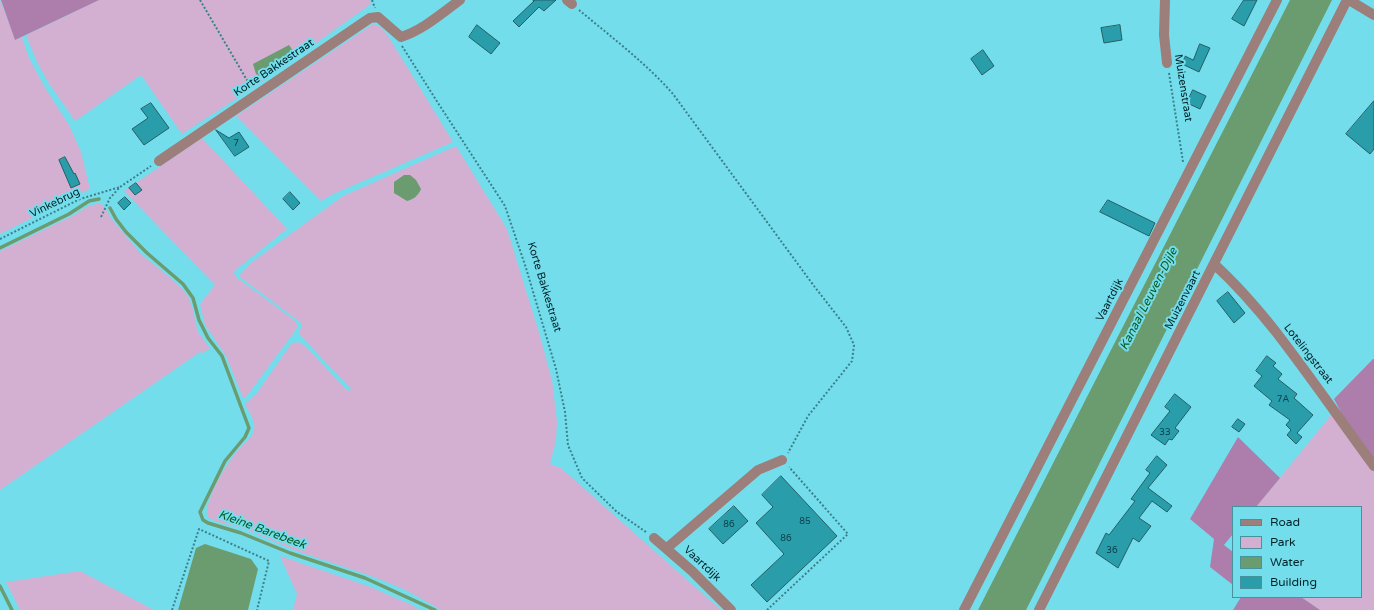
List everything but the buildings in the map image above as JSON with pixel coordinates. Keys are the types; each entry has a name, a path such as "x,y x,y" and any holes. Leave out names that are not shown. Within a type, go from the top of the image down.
{"street":[{"path":"401,37 408,35 460,0"},
{"name":"Muizenstraat","path":"1165,0 1164,34 1167,63"},
{"name":"Vaartdijk","path":"964,610 1277,0"},
{"path":"1348,0 1374,15"},
{"name":"Muizenvaart","path":"1039,610 1348,0"},
{"name":"Korte Bakkestraat","path":"159,160 370,18 378,17 401,37"},
{"name":"Lotelingstraat","path":"1214,264 1259,311 1298,360 1374,466"},
{"path":"667,548 758,470 785,457"},
{"name":"Vaartdijk","path":"654,538 692,570 731,610"}],"path":[{"path":"200,0 256,95"},
{"path":"569,2 615,39 649,71 658,76 673,94 814,286 846,326 854,344 852,361 808,416 785,457 848,534 767,610"},
{"name":"Korte Bakkestraat","path":"401,37 404,49 505,206 526,268 556,369 565,412 568,445 582,478 618,512 654,538"},
{"name":"Muizenstraat","path":"1167,63 1185,179"},
{"path":"101,217 110,198 120,187 159,160"},
{"name":"Vinkebrug","path":"0,239 80,199 120,187"},
{"path":"172,610 199,529 269,561 257,610"}],"green space":[{"path":"0,0 16,40 22,37 29,58 44,86 69,125 81,152 90,189 0,234"},
{"path":"99,0 370,0 371,4 253,88 182,134 141,75 75,121 48,82 37,62 26,35"},
{"path":"373,24 381,27 390,39 453,142 331,195 321,201 236,116"},
{"path":"202,138 287,229 233,272 236,277 294,320 298,325 246,397 243,398 226,356 205,325 200,304 215,285 124,191"},
{"path":"456,146 507,229 540,336 552,380 557,422 556,440 550,464 561,468 721,610 441,610 408,591 390,583 294,550 244,529 215,521 207,516 209,500 223,471 234,455 252,435 254,428 252,416 245,404 257,393 291,344 298,342 304,345 348,391 351,389 300,335 299,332 301,323 240,277 240,275 252,262 343,196"},
{"path":"101,203 110,217 141,254 167,275 188,296 198,332 210,348 203,353 200,352 0,490 0,251 74,215 88,206"},
{"path":"1332,414 1374,470 1374,610 1320,610 1302,598 1362,598 1362,506 1257,506"},
{"path":"280,556 368,586 420,610 293,610 297,594"},
{"path":"80,571 154,610 20,610 6,582"}],"shaded area":[{"path":"1,0 99,0 15,40"},
{"path":"1373,359 1374,461 1351,431 1334,399"},
{"path":"1238,437 1280,478 1257,506 1232,506 1232,535 1224,545 1232,551 1232,584 1210,567 1214,539 1190,519"},
{"path":"1240,598 1302,598 1320,610 1233,610"}],"water":[{"name":"Kanaal Leuven-Dijle","path":"1290,0 1332,0 1026,610 978,610"},
{"path":"289,45 294,52 293,54 279,66 262,77 256,74 253,64"},
{"path":"404,175 410,175 416,180 421,189 416,197 407,201 394,193 394,182"},
{"path":"205,544 251,559 258,569 248,610 178,610 196,548"}],"waterway":[{"path":"0,248 69,214 89,201 99,199"},
{"name":"Kleine Barebeek","path":"110,208 126,232 147,253 183,284 193,298 199,320 208,338 222,356 249,428 245,437 225,461 200,512 203,520 208,523 241,533 290,553 365,578 435,610"},
{"path":"0,586 12,610"}]}
